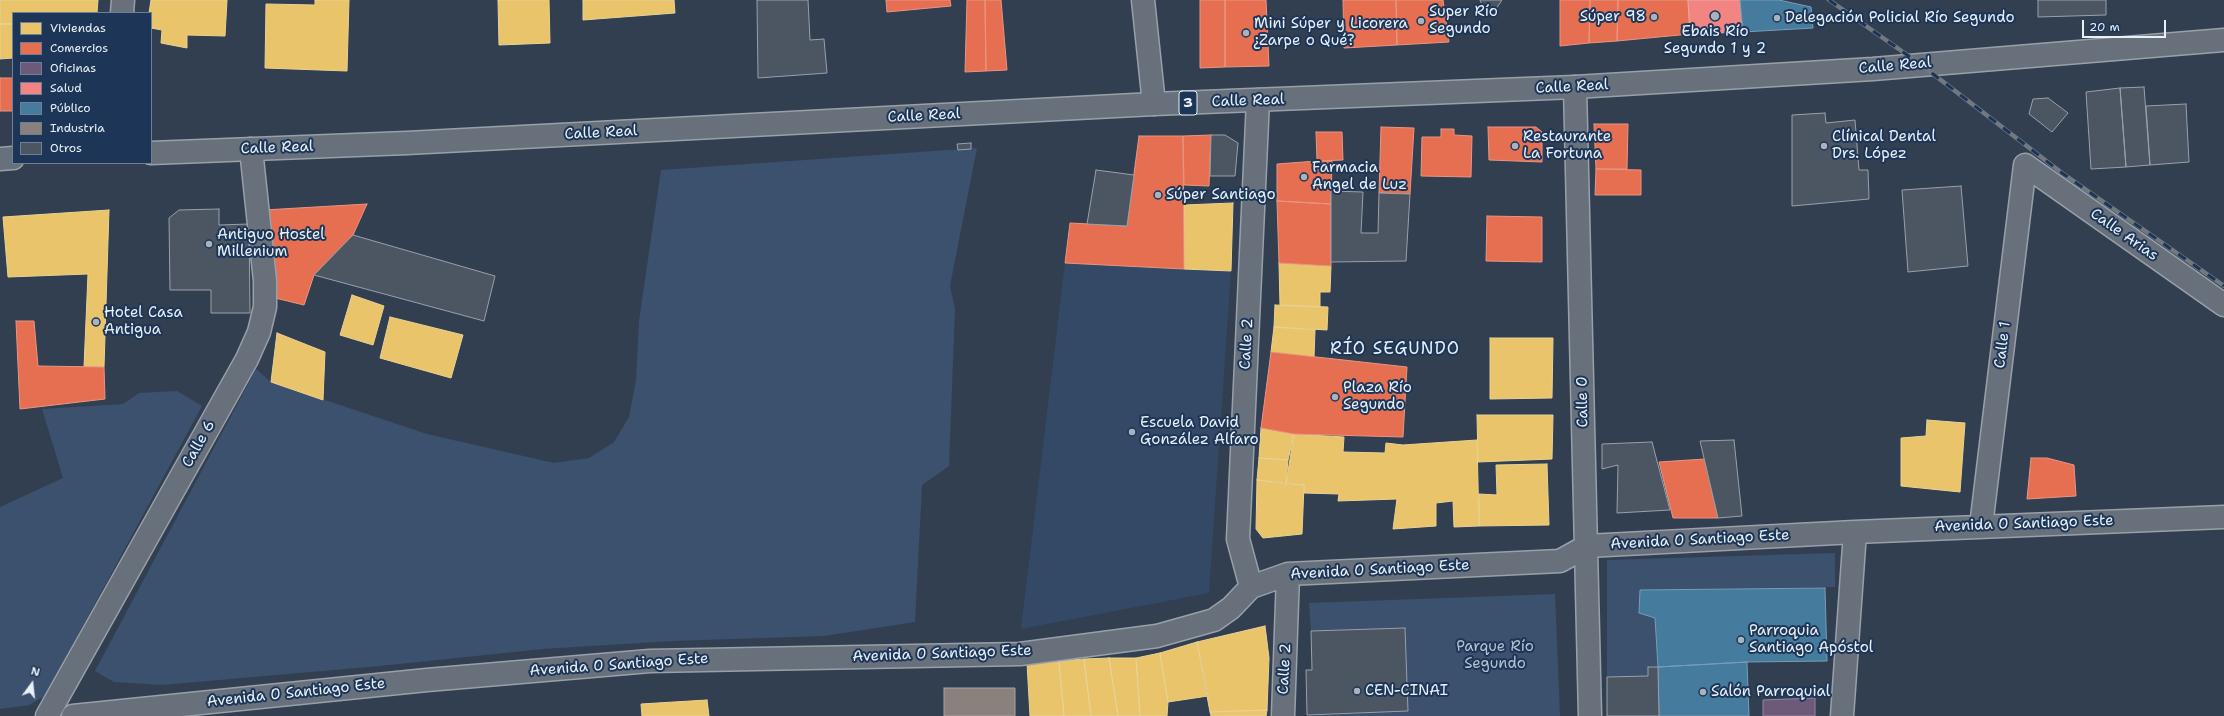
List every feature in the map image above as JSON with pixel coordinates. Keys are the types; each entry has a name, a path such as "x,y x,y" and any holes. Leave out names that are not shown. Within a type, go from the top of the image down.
{"street":[{"path":"122,12 123,0"},
{"path":"1143,0 1154,104"},
{"name":"Calle Real","path":"152,153 1154,104 1575,87 1873,69 2224,40"},
{"name":"Calle 0","path":"1575,87 1590,716"},
{"name":"Calle 2","path":"1250,587 1238,539 1258,100"},
{"name":"Calle 6","path":"47,716 247,360 259,332 265,307 265,281 251,149"},
{"path":"0,159 12,158"},
{"name":"Calle Arias","path":"2025,165 2224,305"},
{"name":"Calle 1","path":"1981,526 2025,165"},
{"name":"Avenida 0 Santiago Este","path":"73,716 427,680 650,661 1020,654 1157,636 1214,620 1231,608 1250,587 1288,574 1560,561 1587,546 1981,526 2224,517"},
{"path":"1842,716 1855,532"},
{"name":"Calle 2","path":"1283,716 1288,574"}],"shaded area":[{"name":"Escuela David González Alfaro","path":"1065,263 1231,271 1209,593 1021,629"}],"green space":[{"path":"977,148 950,286 955,309 949,466 922,485 915,622 824,636 673,641 543,649 380,666 162,685 114,682 95,671 256,369 271,382 427,434 554,463 589,458 614,442 629,417 636,380 639,321 661,170"},
{"path":"177,391 202,406 45,696 29,705 0,709 0,507 63,478 42,409 123,404 139,393"},
{"path":"1835,553 1835,587 1641,590 1639,613 1655,618 1658,667 1648,676 1607,677 1607,560"},
{"name":"Parque Río Segundo","path":"1555,594 1560,716 1307,716 1408,711 1405,628 1311,631 1309,603"}],"building: Viviendas":[{"path":"0,0 98,0 97,12 12,12 12,24 0,24"},
{"path":"151,0 227,0 225,36 187,35 187,48 161,43 162,30 152,28 152,12 149,12"},
{"path":"315,0 349,0 347,71 265,68 266,4 315,5"},
{"path":"498,0 549,0 550,43 499,45"},
{"path":"583,0 674,0 675,13 583,20"},
{"path":"0,24 12,24 12,58 0,59"},
{"path":"1233,203 1231,271 1184,269 1184,205"},
{"name":"Hotel Casa Antigua","path":"109,210 104,367 84,367 88,274 8,277 3,217"},
{"path":"1279,263 1331,266 1330,292 1320,292 1320,307 1280,305"},
{"path":"352,295 384,306 373,345 340,335"},
{"path":"1275,305 1328,307 1327,330 1274,327"},
{"path":"390,317 463,335 451,378 380,358"},
{"path":"1274,327 1315,330 1314,357 1271,352"},
{"path":"277,333 325,352 323,400 271,382"},
{"path":"1490,338 1553,338 1552,398 1490,399"},
{"path":"1477,415 1553,415 1552,459 1478,462"},
{"path":"1927,420 1965,423 1960,492 1901,486 1901,438 1926,436"},
{"path":"1261,428 1294,434 1288,460 1259,458"},
{"path":"1294,434 1344,437 1343,452 1385,453 1386,443 1403,445 1477,440 1479,526 1454,527 1453,501 1436,503 1436,526 1393,529 1397,499 1338,501 1339,494 1304,493 1304,485 1286,484"},
{"path":"1259,458 1288,460 1286,484 1257,480"},
{"path":"1547,464 1549,525 1479,526 1479,494 1497,495 1496,465"},
{"path":"1257,480 1304,485 1302,534 1263,538 1256,529"},
{"path":"1265,626 1269,658 1267,710 1210,712 1197,642"},
{"path":"1197,642 1208,696 1168,702 1160,653"},
{"path":"1160,653 1168,702 1167,716 1140,716 1136,658"},
{"path":"1109,658 1136,658 1140,716 1118,716"},
{"path":"1109,658 1118,716 1091,716 1084,659"},
{"path":"1084,659 1091,716 1064,716 1059,661"},
{"path":"1059,661 1064,716 1030,716 1027,663"},
{"path":"707,700 709,716 642,716 641,704"},
{"path":"1267,710 1266,716 1211,716 1210,712"}],"building: Comercios":[{"path":"886,0 950,0 951,6 887,12"},
{"path":"967,0 985,0 986,71 965,72"},
{"path":"985,0 1001,0 1007,70 986,71"},
{"path":"1200,0 1225,0 1225,67 1200,68"},
{"name":"Mini Súper y Licorera ¿Zarpe o Qué?","path":"1225,0 1266,0 1269,66 1225,67"},
{"path":"1343,0 1396,0 1397,45 1344,48"},
{"name":"Super Río Segundo","path":"1396,0 1443,0 1449,42 1397,45"},
{"path":"1560,0 1590,0 1589,43 1560,46"},
{"path":"1590,0 1618,0 1617,41 1589,43"},
{"name":"Súper 98","path":"1618,0 1688,0 1690,34 1617,41"},
{"path":"0,78 12,78 12,111 0,111"},
{"path":"1594,124 1628,124 1627,169 1596,169"},
{"path":"1381,127 1414,128 1410,194 1379,193"},
{"name":"Restaurante La Fortuna","path":"1488,127 1536,127 1542,132 1542,162 1489,160"},
{"path":"1441,129 1454,129 1454,135 1472,136 1471,177 1421,176 1422,137 1441,137"},
{"path":"1316,132 1342,132 1343,160 1317,161"},
{"path":"1211,135 1209,186 1184,185 1183,136"},
{"name":"Súper Santiago","path":"1139,136 1183,136 1184,269 1065,263 1070,223 1127,226"},
{"name":"Farmacia Angel de Luz","path":"1332,161 1331,204 1277,201 1277,164"},
{"path":"1596,169 1641,170 1641,195 1595,195"},
{"path":"1277,201 1331,204 1331,266 1279,263"},
{"path":"367,204 353,235 314,275 304,305 275,298 264,210"},
{"path":"1487,216 1542,217 1542,262 1486,261"},
{"path":"16,321 34,321 38,366 104,367 105,399 20,409"},
{"name":"Plaza Río Segundo","path":"1271,352 1407,367 1403,437 1294,434 1261,428"},
{"path":"2031,458 2047,458 2074,465 2076,496 2027,499"},
{"path":"1705,459 1718,518 1673,518 1659,462"}],"building: Oficinas":[{"path":"1815,698 1815,716 1763,716 1763,700"}],"building: Salud":[{"name":"Ebais Río Segundo 1 y 2","path":"1688,0 1740,0 1743,32 1690,34"}],"building: Público":[{"name":"Delegación Policial Río Segundo","path":"1740,0 1779,0 1811,7 1813,28 1743,32"},
{"name":"Parroquia Santiago Apóstol","path":"1825,588 1827,661 1747,662 1658,667 1655,618 1639,613 1640,590"},
{"name":"Salón Parroquial","path":"1747,662 1749,716 1659,716 1658,667"}],"building: Industria":[{"path":"944,688 1015,688 1015,716 944,716"}],"building: Otros":[{"path":"757,0 808,0 810,40 824,39 827,73 758,78"},
{"path":"1480,0 1502,0 1496,9 1482,5"},
{"path":"2038,0 2106,0 2106,15 2038,17"},
{"path":"2144,87 2150,165 2126,167 2120,88"},
{"path":"2120,88 2126,167 2091,169 2086,92"},
{"path":"2048,98 2068,113 2052,132 2029,114 2033,99"},
{"path":"2186,104 2189,162 2150,165 2146,106"},
{"name":"Clínical Dental Drs. López","path":"1825,113 1826,123 1855,120 1859,170 1868,170 1869,199 1792,206 1792,115"},
{"path":"1211,135 1225,135 1238,143 1235,176 1210,176"},
{"path":"971,143 971,149 958,150 957,144"},
{"path":"1096,170 1134,175 1127,226 1087,224"},
{"path":"1961,186 1968,266 1908,272 1902,190"},
{"path":"1331,191 1363,192 1361,233 1378,233 1379,193 1410,194 1406,261 1331,262"},
{"name":"Antiguo Hostel Millenium","path":"219,209 219,225 249,224 250,313 211,313 211,290 170,290 169,218 179,210"},
{"path":"353,235 495,276 484,321 314,275"},
{"path":"1734,440 1742,516 1718,518 1700,441"},
{"path":"1652,442 1670,510 1617,513 1618,465 1602,469 1602,444"},
{"name":"CEN-CINAI","path":"1405,628 1408,711 1307,715 1306,670 1312,670 1311,631"},
{"path":"1648,667 1658,667 1659,716 1607,716 1607,677 1648,676"}],"railway":[{"path":"1829,0 1920,64 2062,173 2224,286"}],"place":[{"name":"Ebais Río Segundo 1 y 2","path":"1715,16"},
{"name":"Súper 98","path":"1654,17"},
{"name":"Delegación Policial Río Segundo","path":"1777,18"},
{"name":"Super Río Segundo","path":"1421,21"},
{"name":"Mini Súper y Licorera ¿Zarpe o Qué?","path":"1246,33"},
{"name":"Restaurante La Fortuna","path":"1515,146"},
{"name":"Clínical Dental Drs. López","path":"1824,146"},
{"name":"Farmacia Angel de Luz","path":"1304,177"},
{"name":"Súper Santiago","path":"1158,195"},
{"name":"Antiguo Hostel Millenium","path":"209,244"},
{"name":"Hotel Casa Antigua","path":"96,322"},
{"name":"Plaza Río Segundo","path":"1335,397"},
{"name":"Escuela David González Alfaro","path":"1132,432"},
{"name":"Parroquia Santiago Apóstol","path":"1741,640"},
{"name":"CEN-CINAI","path":"1357,691"},
{"name":"Salón Parroquial","path":"1703,692"}],"district":[{"name":"RÍO SEGUNDO","path":"1395,350"}]}
